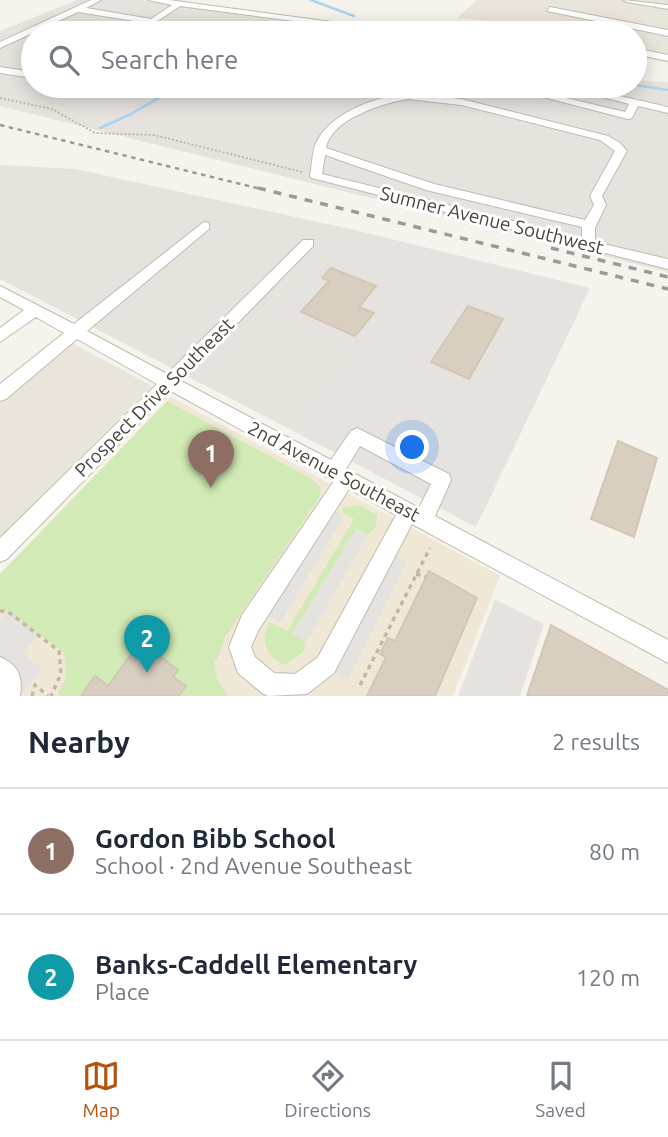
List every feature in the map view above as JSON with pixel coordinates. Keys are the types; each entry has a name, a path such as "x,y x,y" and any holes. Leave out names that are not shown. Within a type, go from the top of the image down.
{"street":[{"path":"51,21 97,0"},
{"path":"152,0 309,21"},
{"path":"199,0 327,18 558,21"},
{"path":"457,21 540,19 558,0"},
{"path":"627,0 668,8"},
{"path":"154,21 178,4"},
{"path":"77,9 147,21"},
{"path":"647,31 668,33"},
{"path":"0,45 21,35"},
{"path":"647,54 668,58"},
{"path":"0,70 21,73"},
{"path":"316,176 322,141 332,129 368,104 398,98"},
{"path":"426,98 461,102 573,129 604,138 616,145 621,151 596,197 600,205 590,225 589,244"},
{"path":"554,98 628,116 635,103"},
{"path":"614,98 668,110"},
{"path":"320,150 430,187 590,225"},
{"name":"Sumner Avenue Southwest","path":"316,176 668,264"},
{"path":"0,394 204,226"},
{"name":"Prospect Drive Southeast","path":"0,552 308,243"},
{"name":"2nd Avenue Southeast","path":"0,291 668,652"},
{"path":"0,336 35,310"},
{"path":"357,436 442,480 416,515 326,665 299,686 270,685 246,665 240,647 250,623 340,474 357,436"},
{"path":"0,669 11,680 8,696"}],"path":[{"path":"0,98 52,109 95,133 154,135 316,176"},
{"path":"360,685 430,548"},
{"path":"416,574 426,577"},
{"path":"0,611 7,611 59,651 62,660 59,684 49,696 35,685 32,696"}],"shaded area":[{"path":"77,0 139,0 284,21 25,21"},
{"path":"477,0 668,0 668,63 647,59 647,21 490,21 457,18"},
{"path":"21,23 21,98 647,98 647,81 668,82 668,272 0,106 0,31"},
{"path":"0,165 75,169 355,230 279,309 365,350 301,435 0,279"},
{"path":"355,230 590,288 476,527 301,435 365,350 279,309"},
{"path":"72,343 152,386 0,537 0,403"},
{"path":"171,397 500,576 453,696 0,696 0,574"},
{"path":"332,509 344,516 280,623 266,614"},
{"path":"356,529 368,535 306,643 292,634"},
{"path":"394,554 407,562 348,680 333,671"},
{"path":"495,599 544,624 520,696 458,696"},
{"path":"8,611 38,635 23,653 42,669 20,696 0,696 0,620"}],"green space":[{"path":"167,401 312,479 321,488 319,498 225,637 218,659 214,659 217,679 228,696 179,696 186,686 173,677 154,652 149,659 136,649 108,686 95,676 81,696 60,696 58,694 66,677 64,652 0,608 0,574"},
{"path":"359,505 377,515 376,527 368,535 356,529 293,634 306,643 303,652 285,665 278,662 266,647 265,635 270,622 287,631 354,519 343,513 342,508"}],"building":[{"path":"331,268 376,286 359,307 374,313 355,336 301,312 329,281 322,278"},
{"path":"468,306 503,319 469,379 431,362"},
{"path":"618,441 657,458 634,537 591,519"},
{"path":"429,571 477,598 435,696 367,696 386,657 380,654 388,638 395,641"},
{"path":"551,625 668,690 668,696 527,696"},
{"path":"135,649 149,659 154,652 178,670 173,677 186,686 179,696 81,696 95,676 108,686"}],"waterway":[{"path":"311,0 354,16"},
{"path":"647,87 668,90"},
{"path":"100,128 158,98"}],"railway":[{"path":"0,125 265,190"},
{"path":"258,188 668,289"},
{"path":"551,248 668,277"}],"place":[{"name":"Gordon Bibb School","path":"211,488"},
{"name":"Banks-Caddell Elementary","path":"147,673"}]}
